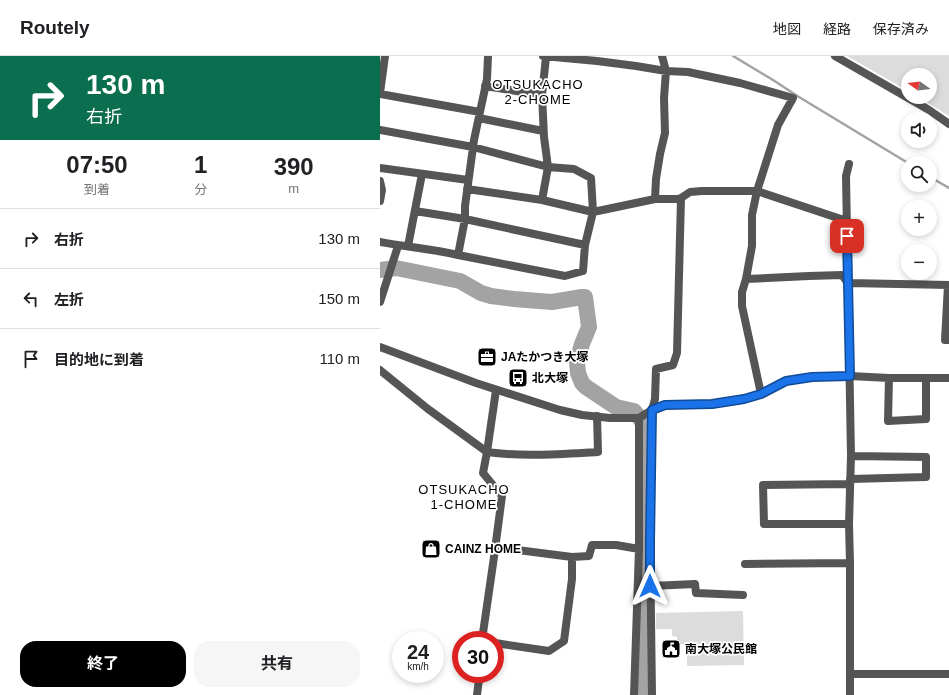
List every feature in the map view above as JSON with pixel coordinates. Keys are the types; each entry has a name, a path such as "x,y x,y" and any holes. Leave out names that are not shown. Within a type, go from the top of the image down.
{"street":[{"path":"385,56 380,94 479,115 543,132"},
{"path":"458,255 465,219 464,206 473,147 487,80 488,56"},
{"path":"542,200 548,167 543,132 542,95 544,56 605,62 666,71 688,72 724,79 793,98 778,125 756,191 752,215 752,246 742,292 742,306 761,394"},
{"path":"655,199 656,179 665,133 664,98 666,71 662,56"},
{"path":"835,56 929,110 949,124"},
{"path":"485,86 542,95"},
{"path":"380,130 473,147 548,167 574,169 591,178 593,212 585,245 583,271 565,276 440,251 398,246 380,242"},
{"path":"849,164 846,176 851,456 849,524 850,695"},
{"path":"380,168 468,180"},
{"path":"408,246 422,174"},
{"path":"380,181 382,190 380,210"},
{"path":"467,189 542,200 593,212 655,199 678,199 690,192 702,190 756,191 847,221"},
{"path":"652,695 650,541 652,410 655,399 656,369 673,366 677,353 681,198"},
{"path":"415,211 465,219 585,245"},
{"path":"380,302 390,275 398,246"},
{"path":"746,279 842,275 848,283"},
{"path":"848,283 949,285 945,340 949,340"},
{"path":"380,347 476,383 560,410 582,415 610,418 639,418 652,410 665,405 712,404 744,399 761,394 786,381 812,377 850,376 889,378 949,378"},
{"path":"380,370 428,409 488,452 545,455 598,452 597,416"},
{"path":"889,378 888,421 926,420 926,378"},
{"path":"483,631 502,496 483,473 488,452 496,390"},
{"path":"634,695 639,549 639,418"},
{"path":"849,524 764,524 763,485 850,482 926,477 926,457 851,456"},
{"path":"495,548 572,557 589,556 592,545 616,545 639,549"},
{"path":"504,644 548,651 564,641 572,579 572,557"},
{"path":"745,564 850,563"},
{"path":"650,586 695,584 696,593 743,595"},
{"path":"850,674 949,674"},
{"path":"477,695 478,683"}],"shaded area":[{"path":"847,56 949,56 949,116 929,104 937,104 937,68 901,68 901,87"},
{"path":"743,611 744,665 687,666 687,644 677,644 677,637 672,636 672,629 656,629 656,613"}],"waterway":[{"path":"733,56 901,159"},
{"path":"937,181 949,188"},
{"path":"380,270 396,268 460,281 481,293 491,296 552,302 585,297 589,327 577,362 578,373 582,383 616,407 634,411 645,425 644,695"}],"place":[{"name":"JAたかつき大塚","path":"487,357"},
{"name":"北大塚","path":"518,378"},
{"name":"CAINZ HOME","path":"431,549"},
{"name":"南大塚公民館","path":"671,649"}],"district":[{"name":"OTSUKACHO 2-CHOME","path":"538,92"},
{"name":"OTSUKACHO 1-CHOME","path":"464,496"}],"route":[{"path":"650,586 652,410 665,405 712,404 744,399 761,394 786,381 812,377 850,376 847,236"}]}
